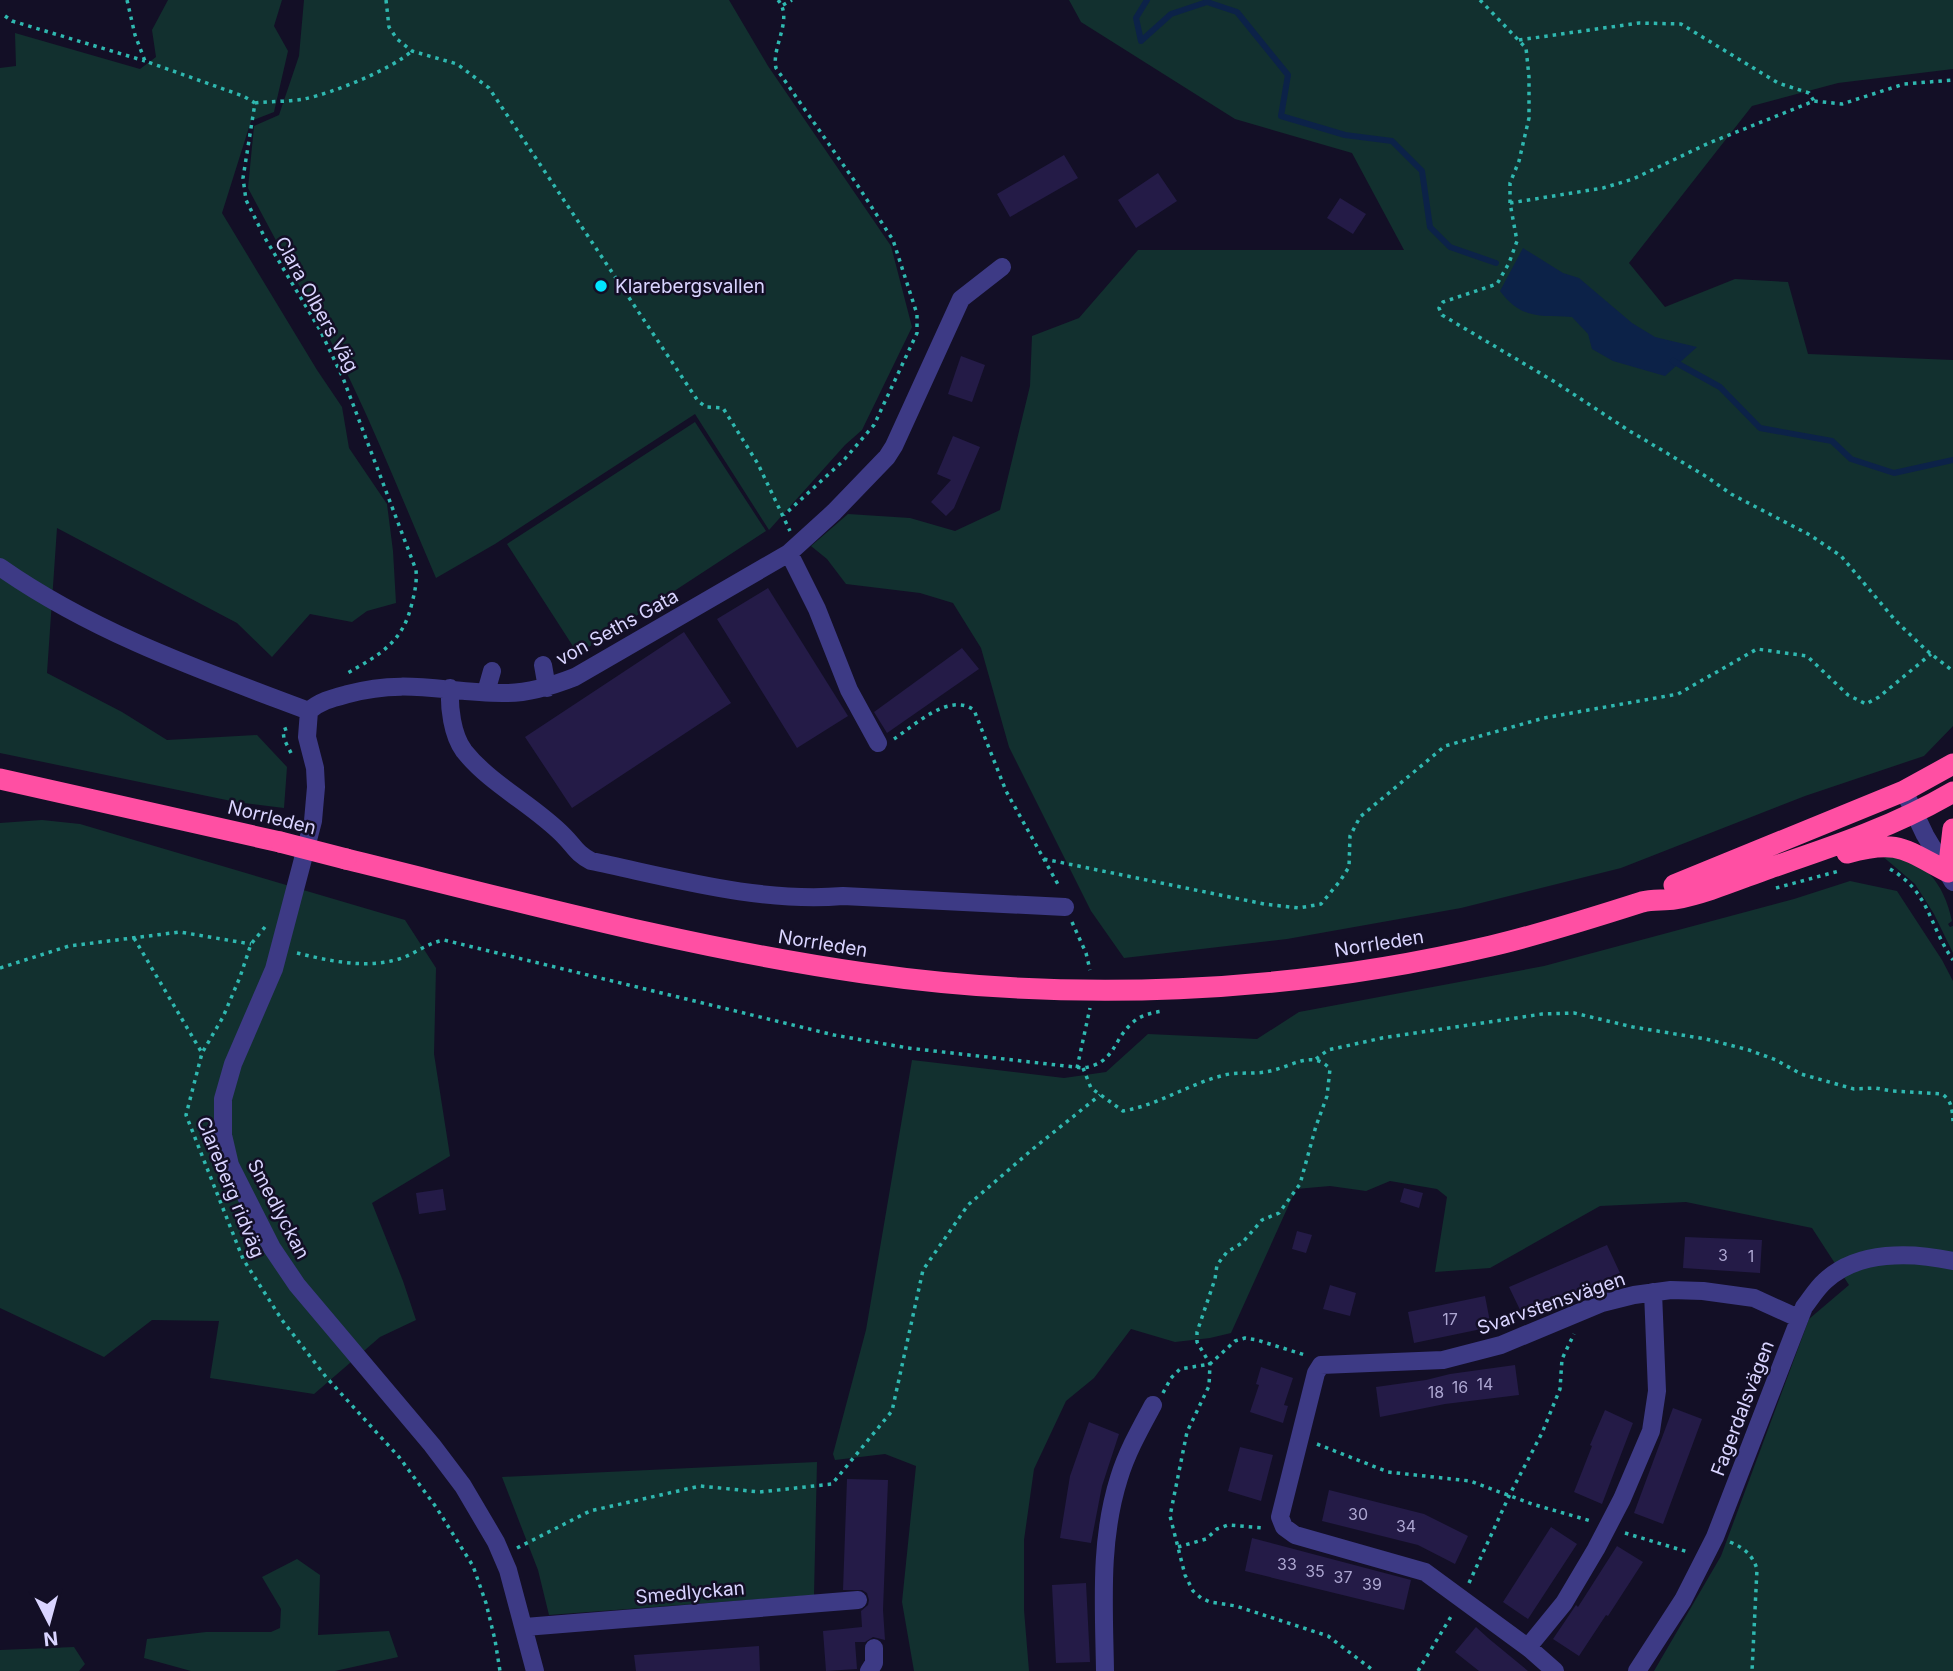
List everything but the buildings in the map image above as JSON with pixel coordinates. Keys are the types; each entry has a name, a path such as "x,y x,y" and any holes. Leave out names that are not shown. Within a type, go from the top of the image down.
{"highway":[{"name":"Norrleden","path":"1648,900 1662,889 1904,791 1953,764"},
{"name":"Norrleden","path":"0,779 169,815 539,907 778,960 869,974 1035,988 1169,989 1263,983 1382,967 1487,947 1648,900 1673,899 1793,860 1914,813 1953,792"},
{"path":"1793,860 1819,860 1880,845 1901,847 1950,877 1953,830"}],"street":[{"name":"von Seths Gata","path":"308,717 323,701 384,686 424,685 504,694 547,688 575,677 792,550 834,512 887,457 961,299 1002,267"},
{"path":"792,550 849,690 878,743"},
{"path":"0,568 116,634 308,717"},
{"path":"543,665 547,688"},
{"path":"486,692 492,671"},
{"path":"450,688 449,702 454,728 463,749 490,777 564,836 578,855 591,861 740,891 790,897 812,899 843,896 1065,907"},
{"name":"Smedlyckan","path":"308,717 307,737 315,768 313,821 274,969 233,1065 223,1099 221,1116 228,1155 235,1175 272,1248 296,1285 432,1445 463,1486 504,1561 516,1594 535,1671"},
{"path":"1904,791 1950,877"},
{"name":"Fagerdalsvägen","path":"1637,1671 1684,1600 1715,1536 1804,1307 1826,1279 1852,1265 1899,1254 1923,1254 1953,1261"},
{"name":"Svarvstensvägen","path":"1321,1365 1443,1360 1502,1345 1602,1303 1653,1293 1703,1291 1754,1298 1798,1318"},
{"name":"Svarvstensvägen","path":"1528,1647 1564,1603 1608,1527 1651,1430 1657,1391 1653,1293"},
{"path":"1321,1365 1316,1373 1299,1437 1280,1517 1283,1525 1295,1535 1425,1572 1528,1647 1555,1671"},
{"path":"1105,1671 1104,1553 1112,1508 1119,1478 1132,1443 1153,1405"},
{"name":"Smedlyckan","path":"525,1627 858,1600"},
{"path":"869,1671 874,1663 874,1648"}],"path":[{"path":"127,0 135,35 145,61"},
{"path":"386,0 389,27 397,39 412,51 457,64 489,88 698,401 706,407 723,408 758,464 784,515 792,550"},
{"path":"778,0 783,5 783,24 775,60 776,68 892,240 917,314 917,332 874,425 842,461 784,515"},
{"path":"783,5 792,0"},
{"path":"1479,0 1526,48 1529,118 1519,161 1510,183 1510,204 1517,241 1497,284 1443,302 1439,308 1442,315 1555,382 1731,494 1810,535 1841,556 1895,620 1953,671"},
{"path":"5,16 12,21 145,61 243,96 255,103 306,98 383,69 412,51"},
{"path":"1519,40 1640,23 1681,24 1778,83 1808,93 1814,101"},
{"path":"1510,204 1603,188 1633,179 1709,143 1814,101 1842,104 1904,84 1953,80"},
{"name":"Clara Olbers Väg","path":"255,103 243,178 247,200 265,238 320,330 343,378 416,570 417,582 403,630 384,651 335,682 332,690 334,698"},
{"path":"1044,859 1264,904 1299,908 1321,904 1349,867 1350,836 1360,817 1445,746 1544,718 1678,694 1756,649 1807,656 1848,695 1866,704 1931,654"},
{"path":"878,743 890,741 938,710 958,703 974,710 1006,791 1060,887 1065,907 1086,953 1091,972"},
{"path":"295,761 284,739 283,730 308,717"},
{"name":"Clareberg ridväg","path":"266,926 251,944 223,1017 202,1054 186,1115 243,1259 282,1320 326,1377 407,1467 474,1566 495,1640 499,1671"},
{"path":"0,968 69,946 180,932 251,944"},
{"path":"134,938 202,1054"},
{"path":"1077,1068 1091,1007"},
{"path":"1316,1059 1328,1049 1382,1038 1542,1014 1574,1013 1749,1050 1776,1059 1801,1074 1854,1089 1875,1088 1942,1094 1948,1099 1953,1121"},
{"path":"1083,1068 1091,1088 1123,1111 1143,1107 1224,1074 1268,1072 1307,1059 1324,1062 1330,1069 1327,1096 1300,1184 1279,1213 1262,1220 1242,1243 1227,1252 1217,1265 1196,1342 1210,1363 1209,1385 1187,1432 1170,1516 1185,1574 1193,1591 1201,1598 1237,1606 1328,1636 1374,1671"},
{"path":"514,1549 590,1511 700,1486 760,1492 832,1484 892,1411 923,1270 968,1205 1100,1095"},
{"path":"1418,1671 1462,1599 1510,1494 1542,1433 1560,1389 1562,1359 1580,1322 1577,1313"},
{"path":"1153,1405 1161,1398 1171,1378 1180,1369 1210,1363 1235,1340 1245,1338 1312,1358 1321,1365"},
{"path":"1299,1437 1388,1472 1470,1481 1532,1504 1691,1554"},
{"path":"1178,1547 1206,1539 1217,1529 1228,1525 1272,1529 1283,1525"},
{"path":"1715,1536 1746,1550 1754,1559 1757,1569 1752,1671"}],"green space":[{"path":"168,0 282,0 274,26 288,51 274,112 251,121 222,213 342,407 349,448 387,504 396,603 367,611 352,622 310,614 272,657 237,623 57,528 47,673 122,712 167,740 257,735 287,767 284,808 236,802 0,753 0,68 16,66 15,33 140,69 156,57 152,30"},
{"name":"Klarebergsvallen","path":"304,0 729,0 768,66 891,246 912,327 862,430 845,445 769,530 695,414 495,544 436,578 349,377 285,263 287,261 248,188 254,126 279,115 299,56"},
{"path":"1069,0 1953,0 1953,69 1838,83 1752,106 1629,263 1665,307 1735,279 1788,282 1808,354 1953,360 1953,726 1924,756 1805,796 1621,868 1461,908 1287,939 1124,958 1091,911 1009,747 981,648 953,603 920,593 846,584 827,559 811,546 848,514 910,518 955,531 1000,510 1030,386 1032,336 1079,318 1138,250 1404,250 1352,153 1235,119 1081,22"},
{"path":"695,422 766,531 578,654 507,544"},
{"path":"42,820 80,824 405,920 436,968 434,1054 450,1156 372,1203 416,1320 380,1337 314,1394 210,1378 219,1321 152,1320 104,1357 0,1308 0,823"},
{"path":"1881,855 1909,860 1920,866 1937,883 1952,921 1948,924 1953,926 1953,953 1934,914 1915,884"},
{"path":"1850,881 1897,891 1953,981 1953,1671 1654,1671 1721,1556 1809,1319 1849,1285 1812,1228 1686,1202 1600,1206 1490,1268 1435,1272 1447,1197 1437,1189 1390,1181 1366,1191 1330,1186 1296,1189 1231,1333 1175,1342 1131,1329 1094,1378 1066,1401 1034,1469 1024,1540 1024,1610 1029,1671 914,1671 902,1602 916,1466 885,1454 835,1460 833,1454 866,1330 912,1060 1064,1078 1106,1072 1148,1034 1257,1039 1299,1012 1544,966 1794,899"},
{"path":"817,1462 814,1595 549,1615 538,1570 502,1477"},
{"path":"297,1559 320,1575 318,1635 389,1631 398,1657 335,1671 191,1671 144,1658 147,1639 206,1632 271,1632 280,1628 281,1609 262,1577"},
{"path":"74,1647 85,1664 79,1671 0,1671 0,1650"}],"water":[{"path":"1523,248 1563,273 1579,278 1632,323 1655,337 1697,347 1665,376 1613,361 1592,349 1588,334 1572,317 1541,316 1516,307 1500,291"}],"waterway":[{"path":"1147,0 1136,18 1141,41 1171,14 1207,2 1237,12 1288,75 1281,116 1345,135 1392,141 1422,171 1430,227 1450,247 1496,263"},
{"path":"1673,361 1720,387 1760,428 1832,441 1851,459 1894,473 1953,460"}],"place":[{"name":"Klarebergsvallen","path":"601,286"}]}
